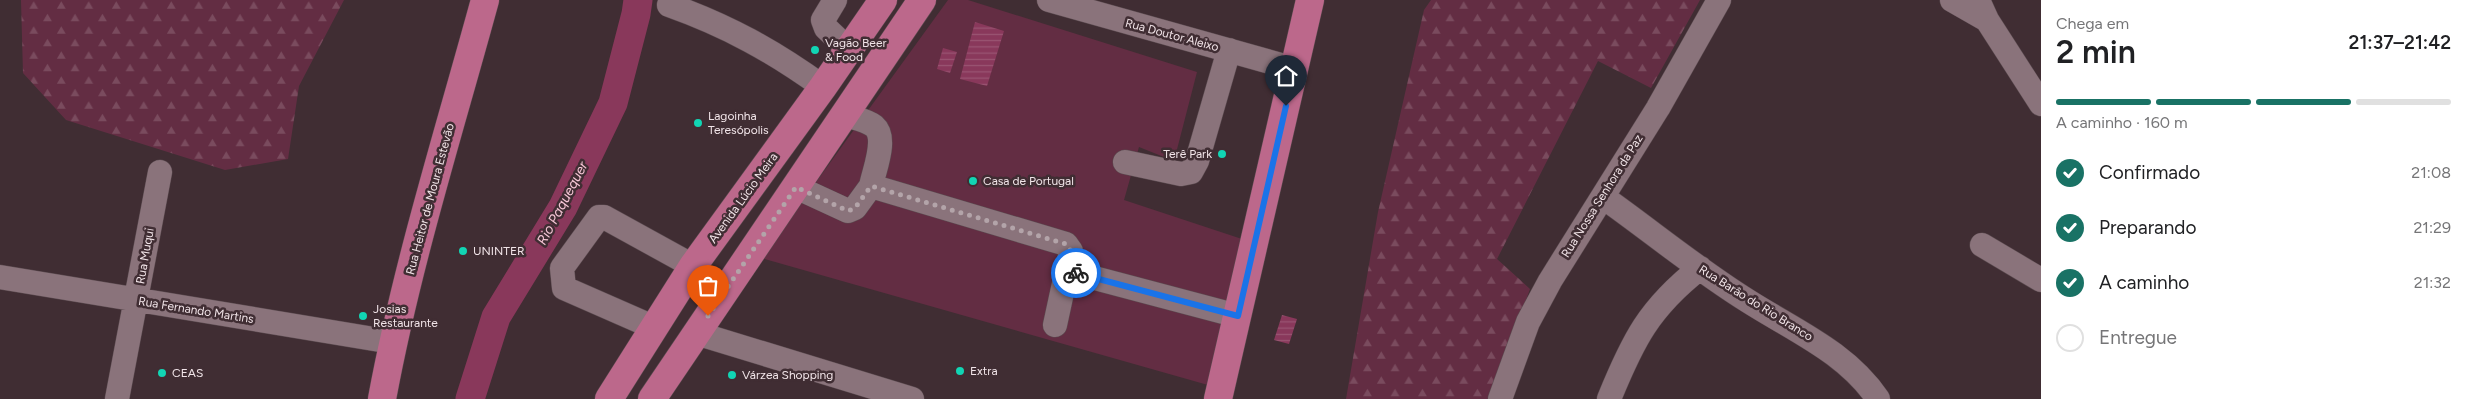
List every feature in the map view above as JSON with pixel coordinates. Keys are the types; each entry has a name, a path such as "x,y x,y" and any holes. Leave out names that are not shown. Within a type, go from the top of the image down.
{"main road":[{"name":"Rua Heitor de Moura Estevão","path":"382,399 392,342 484,0"},
{"name":"Avenida Lúcio Meira","path":"609,399 693,266 823,87 883,0"},
{"path":"652,399 922,0"},
{"path":"1218,399 1310,0"}],"street":[{"path":"835,0 823,20 826,28 849,50"},
{"name":"Rua Doutor Aleixo","path":"1049,0 1135,26 1295,69"},
{"name":"Rua Nossa Senhora da Paz","path":"1500,399 1528,322 1570,247 1658,108 1719,0"},
{"path":"1952,0 1983,10 2041,104"},
{"path":"669,5 710,19 738,32 823,87"},
{"path":"1124,162 1181,174 1191,172 1197,161 1229,50"},
{"path":"796,187 848,211 855,208 871,186 880,138 878,130 872,125 845,114"},
{"name":"Rua Muqui","path":"117,399 160,172"},
{"path":"871,186 1066,244 1071,251 1068,271 1054,325"},
{"name":"Rua Barâo do Rio Branco","path":"1603,197 1749,302 1837,355 1857,374 1878,399"},
{"path":"653,327 564,288 562,268 599,217 604,217 693,266"},
{"path":"1982,245 2041,280"},
{"path":"1609,399 1624,362 1656,308 1671,291 1700,268"},
{"path":"1068,271 1238,316"},
{"name":"Rua Fernando Martins","path":"0,277 392,342"},
{"path":"696,333 855,391 912,399"}],"green space":[{"path":"21,0 344,0 299,86 288,159 225,170 66,120 23,73"},
{"name":"Casa de Portugal","path":"948,0 968,0 1197,72 1174,161 1139,147 1124,200 1248,241 1215,387 761,258"},
{"path":"1431,0 1700,0 1651,88 1598,61 1497,259 1530,289 1490,399 1346,399 1378,212 1424,10"}],"shaded area":[{"path":"975,22 1004,31 987,86 960,79"},
{"path":"943,48 957,52 950,73 937,69"},
{"path":"1282,315 1297,319 1289,344 1274,340"}],"waterway":[{"name":"Rio Paquequer","path":"470,399 496,317 563,207 613,103 638,0"}],"way so far":[{"path":"708,316 796,187 848,211 855,208 871,186 1066,244 1071,251 1068,271 1076,273"}],"place":[{"name":"Vagão Beer & Food","path":"815,50"},
{"name":"Lagoinha Teresópolis","path":"698,123"},
{"name":"Terê Park","path":"1222,154"},
{"name":"Casa de Portugal","path":"973,181"},
{"name":"UNINTER","path":"463,251"},
{"name":"Josias Restaurante","path":"363,316"},
{"name":"Extra","path":"960,371"},
{"name":"CEAS","path":"162,373"},
{"name":"Várzea Shopping","path":"732,375"}],"route":[{"path":"1076,273 1238,316 1286,106"}]}
